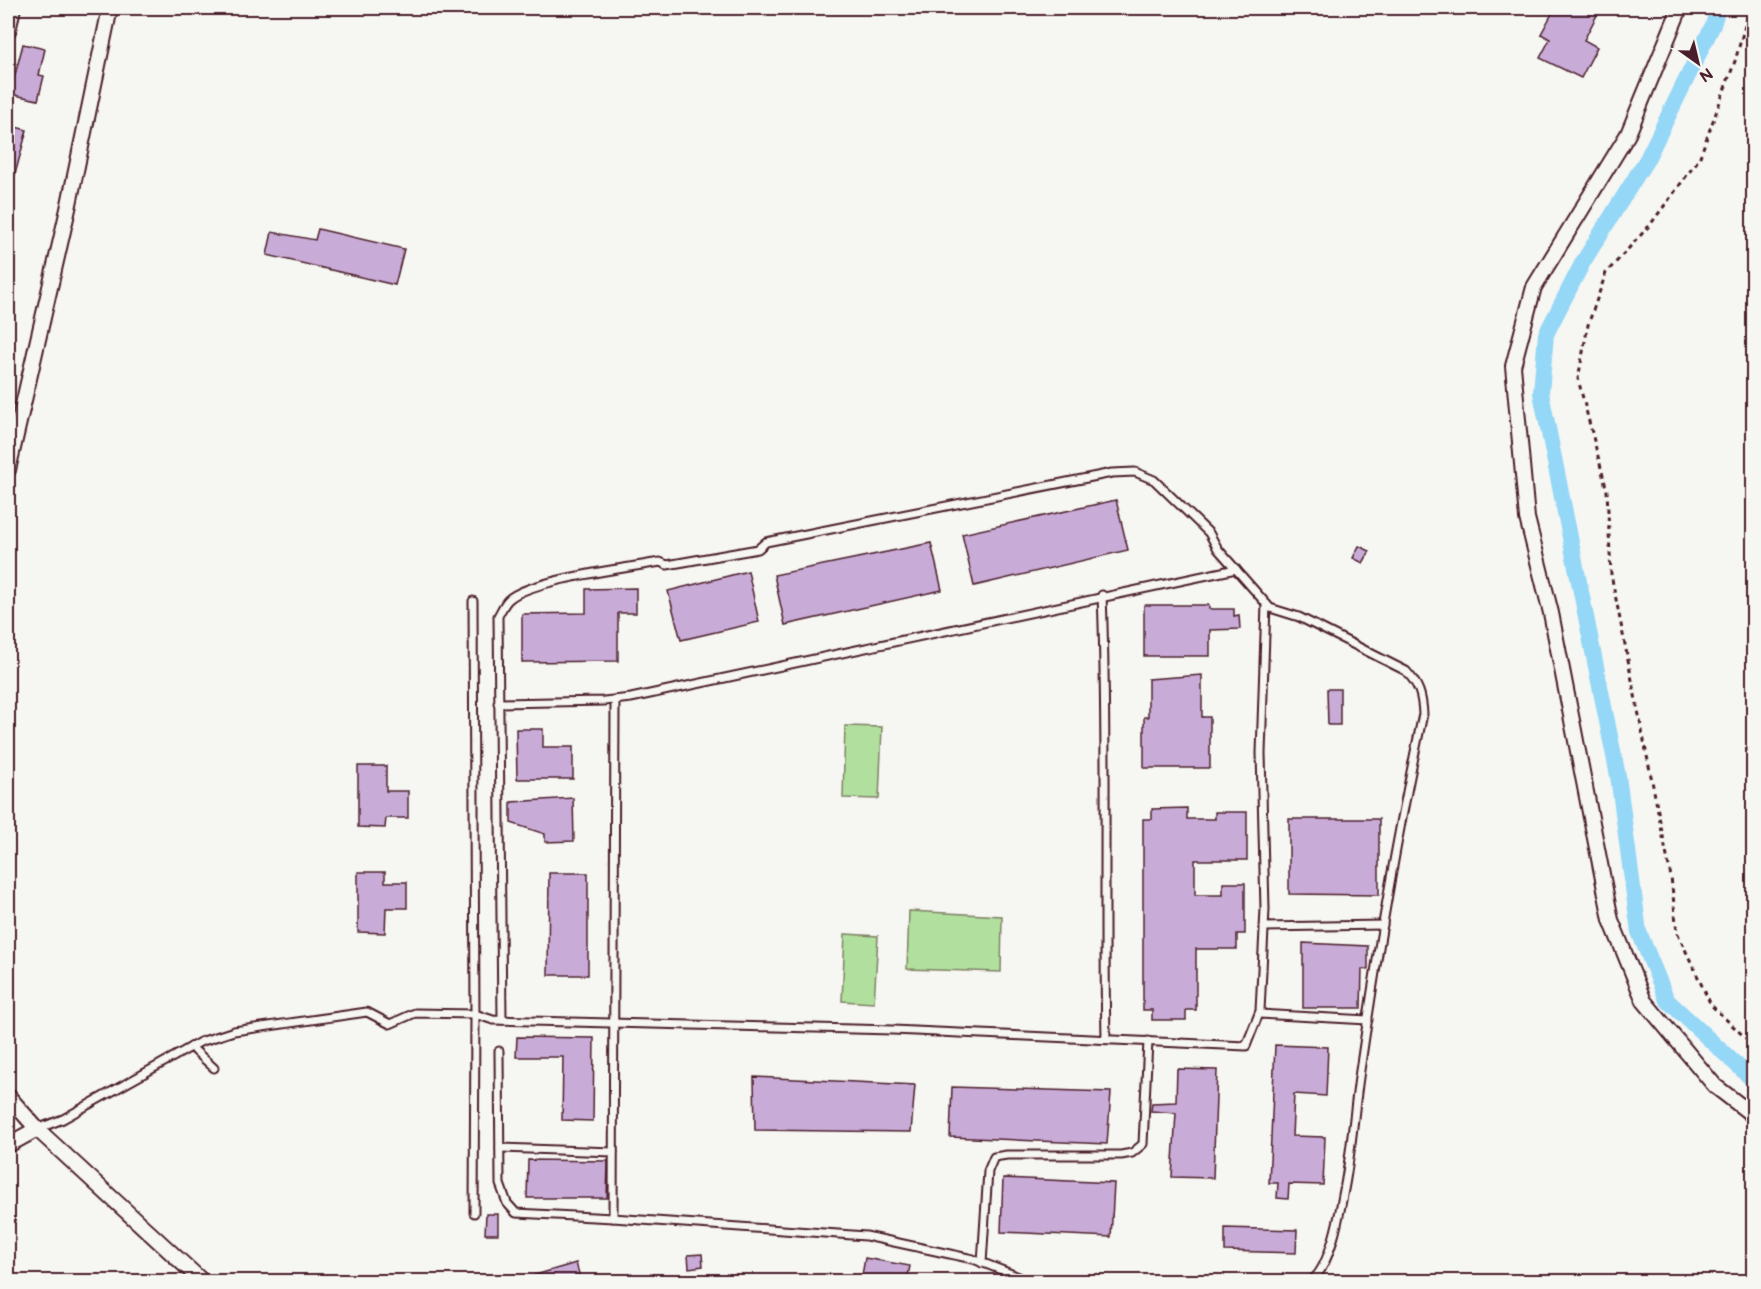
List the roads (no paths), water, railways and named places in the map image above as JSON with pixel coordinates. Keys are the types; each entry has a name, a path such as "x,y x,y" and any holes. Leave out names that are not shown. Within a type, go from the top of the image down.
{"street":[{"path":"8,31 13,8"},
{"path":"8,470 68,209 110,8"},
{"path":"1680,8 1628,134 1534,287 1513,366 1527,518 1551,613 1611,920 1644,1001 1715,1086 1754,1116"},
{"path":"8,1096 37,1129 203,1281"},
{"path":"8,1145 37,1129"}],"lane":[{"path":"502,1020 498,616 508,600 527,590 660,562 667,565 758,549 766,542 811,532 1112,473 1135,472 1154,480 1209,533 1218,549 1270,608 1299,617 1406,671 1418,684 1423,714 1399,825 1343,1195 1324,1266 1315,1279 1309,1281"},
{"path":"498,703 615,700 1102,595 1236,569"},
{"path":"1102,595 1107,716 1103,907 1106,1039"},
{"path":"473,601 474,1213"},
{"path":"37,1129 63,1119 191,1047 234,1031 367,1012 390,1024 415,1013 475,1014 502,1020 893,1030 1245,1046 1259,1014 1264,927 1262,753 1266,604"},
{"path":"613,1218 615,700"},
{"path":"1264,927 1383,926"},
{"path":"1259,1014 1368,1020"},
{"path":"982,1263 988,1171 994,1157 1006,1155 1121,1155 1132,1153 1143,1144 1148,1041"},
{"path":"191,1047 214,1068"},
{"path":"499,1051 500,1184 507,1203 516,1213 866,1236 982,1263 1032,1281"},
{"path":"500,1148 613,1152"}],"waterway":[{"path":"1718,8 1713,25 1647,159 1583,262 1546,334 1541,393 1618,776 1639,932 1667,1000 1754,1081"}]}
